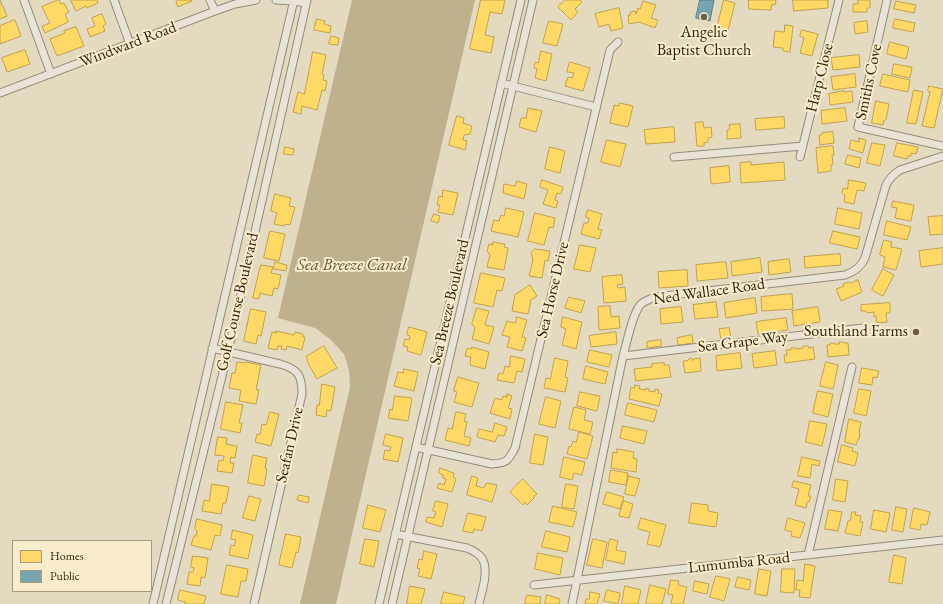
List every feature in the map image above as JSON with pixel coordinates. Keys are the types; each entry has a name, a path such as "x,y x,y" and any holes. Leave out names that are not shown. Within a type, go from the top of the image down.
{"street":[{"path":"24,0 51,74"},
{"path":"114,0 130,44"},
{"path":"210,0 215,11"},
{"name":"Windward Road","path":"0,93 215,11 235,4 256,0"},
{"path":"276,0 307,2"},
{"name":"Golf Course Boulevard","path":"153,604 294,0"},
{"name":"Sea Breeze Boulevard","path":"379,604 521,0"},
{"name":"Sea Breeze Boulevard","path":"392,604 533,0"},
{"name":"Harp Close","path":"800,157 839,0"},
{"name":"Smiths Cove","path":"887,0 858,127 943,146"},
{"name":"Golf Course Boulevard","path":"166,604 228,352 307,2"},
{"name":"Sea Horse Drive","path":"416,447 492,464 502,463 510,458 515,448 610,50 618,42"},
{"path":"501,83 596,106"},
{"path":"674,157 803,146"},
{"name":"Ned Wallace Road","path":"572,604 623,356 634,316 641,304 655,297 845,275 860,266 865,258 886,185 890,178 900,170 943,156"},
{"name":"Sea Grape Way","path":"623,356 863,328"},
{"name":"Seafan Drive","path":"212,348 290,367 296,372 302,382 302,394 254,604"},
{"path":"808,555 852,367"},
{"path":"395,534 467,548 481,557 484,564 485,577 479,604"},
{"name":"Lumumba Road","path":"534,585 943,540"}],"water":[{"name":"Sea Breeze Canal","path":"352,0 475,0 336,604 300,604 350,387 349,370 344,354 331,340 315,328 278,318"}],"building: Homes":[{"path":"0,0 7,16 0,19"},
{"path":"58,0 61,4 64,3 69,12 65,14 68,22 45,33 42,26 50,23 42,7"},
{"path":"71,0 97,0 98,3 87,8 86,6 76,11"},
{"path":"179,0 192,1 178,7 176,2"},
{"path":"481,0 505,0 502,14 490,12 485,35 494,37 491,53 470,49"},
{"path":"565,0 580,0 582,2 575,9 578,12 571,20 558,7"},
{"path":"724,0 735,3 728,31 717,28"},
{"path":"749,0 776,0 775,5 772,4 771,10 749,9"},
{"path":"793,0 828,0 828,8 794,11"},
{"path":"858,0 870,0 870,8 867,8 867,12 853,12 853,4 858,4"},
{"path":"643,1 656,5 651,18 658,20 655,28 639,22 629,24 628,15 631,15 630,12 635,11 636,14"},
{"path":"896,1 916,5 914,13 894,9"},
{"path":"619,8 623,28 611,31 609,24 599,27 595,14"},
{"path":"102,14 106,24 103,26 105,31 90,37 87,29 95,26 92,18"},
{"path":"317,19 325,21 324,24 331,26 330,33 314,30"},
{"path":"895,19 915,23 913,32 893,28"},
{"path":"15,20 21,36 0,44 0,26"},
{"path":"549,21 563,24 557,46 543,43"},
{"path":"867,21 868,32 855,34 854,23"},
{"path":"785,25 793,26 790,52 783,51 783,48 773,47 775,31 784,32"},
{"path":"76,27 84,46 57,56 50,39 65,33 64,31"},
{"path":"802,30 818,34 812,56 800,53 804,38 800,36"},
{"path":"331,36 339,38 338,45 329,44"},
{"path":"890,42 909,47 906,59 887,54"},
{"path":"25,50 30,64 7,72 2,58"},
{"path":"541,51 552,54 546,81 535,78 537,69 534,68 535,62 538,63"},
{"path":"313,52 326,55 322,74 324,75 323,80 327,81 325,91 322,90 317,110 302,106 301,114 293,112 298,92 304,94"},
{"path":"859,55 860,67 833,70 831,58"},
{"path":"570,62 590,68 583,91 565,86 568,77 572,78 574,73 567,72"},
{"path":"894,64 912,67 910,78 892,74"},
{"path":"855,74 856,87 833,90 831,77"},
{"path":"883,74 910,80 908,92 880,86"},
{"path":"929,86 943,89 934,128 922,126 930,92 928,91"},
{"path":"914,90 923,92 916,124 907,123"},
{"path":"852,91 853,102 830,105 829,94"},
{"path":"876,101 889,104 886,120 884,120 883,125 872,123"},
{"path":"620,103 633,106 628,127 610,123 614,105 618,106"},
{"path":"528,108 542,111 536,132 519,127 521,118 526,118"},
{"path":"845,108 847,121 822,124 821,111"},
{"path":"457,116 464,118 463,123 472,126 470,134 464,135 463,140 467,141 465,150 449,145"},
{"path":"784,117 785,128 756,130 755,119"},
{"path":"703,122 704,128 711,127 712,137 708,138 708,142 704,143 704,146 697,146 695,123"},
{"path":"740,124 741,138 727,139 727,130 730,129 729,125"},
{"path":"674,127 675,142 646,144 644,130"},
{"path":"833,132 834,143 820,145 819,135 822,135 822,133"},
{"path":"859,138 866,140 863,153 849,149 851,140 859,142"},
{"path":"607,140 626,144 620,167 601,162"},
{"path":"872,143 885,145 880,166 867,163"},
{"path":"897,143 918,147 916,154 911,153 911,156 908,156 907,159 894,156"},
{"path":"833,146 834,155 832,155 833,164 831,165 831,171 818,173 816,148"},
{"path":"285,147 294,149 293,155 284,154"},
{"path":"550,147 565,151 560,173 545,169"},
{"path":"848,155 861,158 859,168 845,164"},
{"path":"751,162 751,165 784,162 785,180 741,183 740,163"},
{"path":"729,166 730,182 711,184 710,168"},
{"path":"542,180 563,187 561,194 557,193 555,200 558,201 556,208 543,204 548,190 540,187"},
{"path":"849,180 866,183 864,191 857,190 854,204 844,202 845,196 842,193 843,188 847,189"},
{"path":"517,181 527,184 524,199 503,193 504,184 515,186"},
{"path":"443,190 458,193 453,215 438,212 440,205 437,205 439,196 442,197"},
{"path":"275,194 291,198 289,206 295,207 290,225 285,224 284,226 274,224 277,213 271,211"},
{"path":"893,201 914,205 911,221 895,218 897,208 892,207"},
{"path":"506,208 524,212 518,237 491,231 494,220 499,221 501,215 504,216"},
{"path":"838,208 862,213 859,229 835,224"},
{"path":"588,210 602,214 598,229 602,230 599,239 581,234 584,223 588,223 589,218 586,217"},
{"path":"535,213 555,218 553,228 549,227 544,245 528,241"},
{"path":"434,214 440,216 438,223 431,221"},
{"path":"943,216 943,234 930,235 928,217"},
{"path":"887,221 911,227 907,240 884,235"},
{"path":"270,231 285,234 279,261 264,258"},
{"path":"833,231 860,237 857,249 830,243"},
{"path":"884,240 892,242 891,247 902,249 896,270 883,267 885,257 880,255"},
{"path":"493,242 505,244 504,247 508,248 504,270 487,267 490,255 487,251 489,244 492,245"},
{"path":"580,245 596,248 590,272 574,269"},
{"path":"943,248 943,264 921,267 919,251"},
{"path":"535,249 550,251 548,261 545,260 542,278 529,276 533,259 531,253"},
{"path":"840,254 841,265 805,268 804,257"},
{"path":"760,258 762,272 732,276 731,262"},
{"path":"789,259 791,272 769,275 768,262"},
{"path":"275,262 287,265 286,271 274,269"},
{"path":"726,262 728,278 697,281 696,265"},
{"path":"261,265 273,267 271,273 281,275 278,289 274,288 272,296 260,293 259,299 253,298"},
{"path":"883,269 894,275 883,296 872,290"},
{"path":"687,270 688,286 659,288 658,272"},
{"path":"481,273 505,278 502,291 497,290 493,307 474,303"},
{"path":"622,275 623,284 617,285 618,288 625,287 626,301 604,303 602,277"},
{"path":"858,280 862,292 841,301 836,289 844,286 843,284"},
{"path":"530,285 537,296 531,300 528,314 512,311 515,295"},
{"path":"792,294 793,309 762,311 761,297"},
{"path":"569,297 585,301 581,313 565,308"},
{"path":"755,298 757,313 726,318 724,303"},
{"path":"716,302 718,317 695,319 693,305"},
{"path":"890,303 890,313 886,313 887,322 877,323 876,316 874,317 874,312 867,313 866,311 861,311 861,305"},
{"path":"610,306 611,317 619,316 620,328 599,330 598,307"},
{"path":"681,307 683,322 661,324 660,309"},
{"path":"818,307 820,322 794,326 792,311"},
{"path":"477,308 489,311 485,325 494,327 489,344 472,339 475,328 472,324"},
{"path":"251,309 266,312 261,336 258,335 256,344 244,341"},
{"path":"517,317 527,320 522,337 526,338 522,351 507,347 510,337 502,335 507,321 515,323"},
{"path":"563,317 582,322 576,349 562,345 566,329 561,327"},
{"path":"786,318 788,330 758,334 756,322"},
{"path":"409,327 427,332 421,355 407,351 408,347 403,346 405,339 409,340 410,336 407,335"},
{"path":"729,328 731,337 721,339 719,329"},
{"path":"276,331 294,335 295,332 303,334 303,337 305,337 302,350 287,346 286,350 281,349 282,346 278,346 277,350 268,348 272,332 276,333"},
{"path":"616,332 617,344 591,347 589,336"},
{"path":"692,335 693,343 678,345 677,338"},
{"path":"661,340 661,346 647,348 647,342"},
{"path":"839,342 848,343 849,355 828,357 827,345 830,345 830,343 839,344"},
{"path":"324,346 337,368 317,379 306,357"},
{"path":"808,346 809,348 813,347 815,359 785,363 784,355 787,355 786,350"},
{"path":"472,347 489,352 485,369 470,365 471,357 465,356 467,348 471,349"},
{"path":"590,350 612,355 609,367 587,362"},
{"path":"775,351 777,365 754,368 752,354"},
{"path":"740,353 742,368 717,371 716,356"},
{"path":"511,356 525,359 522,372 517,371 514,383 497,380 499,373 503,374 505,366 509,367"},
{"path":"555,358 568,361 565,377 568,378 565,392 544,388 546,378 550,379"},
{"path":"691,358 694,360 700,358 701,371 685,373 683,361 687,361"},
{"path":"237,362 261,365 256,390 259,390 256,404 239,401 241,390 229,388 232,373 235,373"},
{"path":"826,362 838,365 833,389 820,386"},
{"path":"664,363 664,365 669,365 671,377 636,381 634,369 652,367 652,364"},
{"path":"586,366 608,372 605,384 583,379"},
{"path":"862,368 879,371 877,378 873,377 872,385 859,383"},
{"path":"404,369 418,372 414,391 394,386 398,372 403,373"},
{"path":"458,377 479,383 472,407 454,402 457,392 454,391"},
{"path":"322,384 335,387 331,411 327,410 326,417 316,415"},
{"path":"635,385 640,386 639,389 646,390 646,388 649,389 649,391 655,392 655,389 659,390 658,393 662,394 659,406 629,399 631,387 634,388"},
{"path":"859,389 871,391 866,416 854,413"},
{"path":"818,391 833,394 828,417 813,413"},
{"path":"580,392 600,396 597,411 577,406"},
{"path":"507,394 512,396 508,408 512,409 510,419 490,413 495,398 502,400 503,396 507,397"},
{"path":"395,396 412,398 408,421 388,418 390,409 392,410"},
{"path":"546,397 561,401 555,428 539,424"},
{"path":"226,402 243,405 239,423 242,423 240,433 221,429"},
{"path":"628,403 657,410 654,422 625,415"},
{"path":"574,407 586,410 584,420 593,422 590,434 569,429"},
{"path":"270,412 279,414 271,446 255,442 257,434 260,435 262,424 266,425"},
{"path":"456,412 466,414 464,421 467,422 464,436 471,438 469,446 445,440 448,428 452,429"},
{"path":"849,419 861,422 859,439 856,445 845,442"},
{"path":"810,421 827,424 822,446 806,442"},
{"path":"495,423 507,427 504,436 498,435 495,442 477,437 479,429 492,432"},
{"path":"623,426 647,431 644,444 620,438"},
{"path":"579,432 593,436 587,459 567,454 569,446 571,447 573,441 576,442"},
{"path":"386,434 403,438 398,462 383,459 385,450 390,451 391,447 383,445"},
{"path":"535,434 548,437 543,465 530,463"},
{"path":"218,437 227,438 226,444 237,446 235,458 231,457 230,463 234,463 232,473 217,471 219,460 223,461 224,456 215,455"},
{"path":"842,445 853,448 852,451 858,453 855,466 838,462"},
{"path":"617,449 634,452 633,458 637,459 636,472 611,468 613,452 617,453"},
{"path":"253,455 267,458 264,486 248,483"},
{"path":"564,457 585,462 582,475 574,473 572,480 560,477"},
{"path":"802,457 820,461 819,466 812,464 810,478 798,476"},
{"path":"440,468 454,473 453,477 456,479 452,492 437,488 439,483 444,485 446,479 439,473"},
{"path":"611,470 628,473 626,485 609,482"},
{"path":"472,476 478,478 476,486 484,488 486,483 497,485 492,502 467,495"},
{"path":"629,476 640,479 635,496 625,494"},
{"path":"523,479 537,494 527,505 525,502 523,505 510,492"},
{"path":"836,479 848,481 845,502 833,500"},
{"path":"794,481 811,485 808,496 811,496 809,502 807,502 806,508 795,505 799,489 792,487"},
{"path":"212,484 229,487 226,503 223,503 221,514 202,511 204,500 209,501"},
{"path":"566,484 578,486 574,509 562,507"},
{"path":"607,492 624,497 620,509 603,504"},
{"path":"299,495 309,497 308,503 297,500"},
{"path":"249,496 261,499 255,521 243,518"},
{"path":"436,501 448,504 442,527 426,522 427,517 434,518 436,512 433,511"},
{"path":"624,501 633,504 629,518 619,516"},
{"path":"692,503 708,505 708,511 718,513 716,527 689,523"},
{"path":"368,505 386,510 380,532 363,528"},
{"path":"553,506 577,512 573,527 549,522"},
{"path":"896,507 907,509 903,532 892,530"},
{"path":"914,508 930,512 927,525 921,524 920,530 910,528"},
{"path":"829,510 842,512 838,531 825,529"},
{"path":"874,510 890,513 886,532 871,529"},
{"path":"852,512 856,512 855,515 861,516 860,522 863,522 860,536 845,533"},
{"path":"468,513 486,517 482,531 474,529 473,533 463,531"},
{"path":"641,518 666,525 660,547 647,544 650,532 638,529"},
{"path":"788,518 805,523 800,538 791,536 792,532 785,530"},
{"path":"197,519 222,525 220,536 215,535 211,550 191,545 194,536 196,536 197,531 195,529"},
{"path":"233,530 253,535 248,559 229,555 231,545 234,546 236,540 231,539"},
{"path":"546,531 570,537 567,552 542,547"},
{"path":"286,534 301,537 298,553 296,552 292,568 279,565"},
{"path":"365,539 379,541 374,567 360,564"},
{"path":"593,539 607,542 602,568 587,565"},
{"path":"610,539 618,541 616,550 626,552 624,564 606,560"},
{"path":"424,551 437,554 431,579 418,576 420,569 417,568 419,559 422,560"},
{"path":"538,553 563,558 560,575 535,569"},
{"path":"894,555 906,558 902,584 889,582"},
{"path":"193,556 208,558 205,578 201,577 200,586 187,584 189,572 193,572 194,568 191,567"},
{"path":"805,564 815,566 810,598 799,597 800,590 796,590 797,580 803,581"},
{"path":"227,565 248,569 246,581 241,581 238,597 221,594"},
{"path":"759,569 771,571 767,596 755,594"},
{"path":"782,569 795,569 794,593 781,592"},
{"path":"716,576 730,579 724,601 710,597"},
{"path":"738,577 751,580 749,590 735,587"},
{"path":"671,580 679,581 678,585 687,587 683,604 671,604 673,595 668,594"},
{"path":"695,581 709,584 707,594 693,591"},
{"path":"650,585 666,589 662,604 646,604"},
{"path":"410,586 425,589 421,604 407,604"},
{"path":"625,586 641,590 638,604 622,604"},
{"path":"180,590 206,596 204,604 185,604 185,602 178,600"},
{"path":"607,590 620,593 618,604 604,601"},
{"path":"444,592 465,597 463,604 441,604"},
{"path":"590,592 600,594 597,604 585,604 586,599 589,599"},
{"path":"527,595 541,597 540,604 525,604"},
{"path":"547,595 560,599 559,604 545,604"}],"building: Public":[{"path":"700,0 714,0 710,21 696,18"}],"place":[{"name":"Angelic Baptist Church","path":"704,17"},
{"name":"Southland Farms","path":"916,332"}]}
